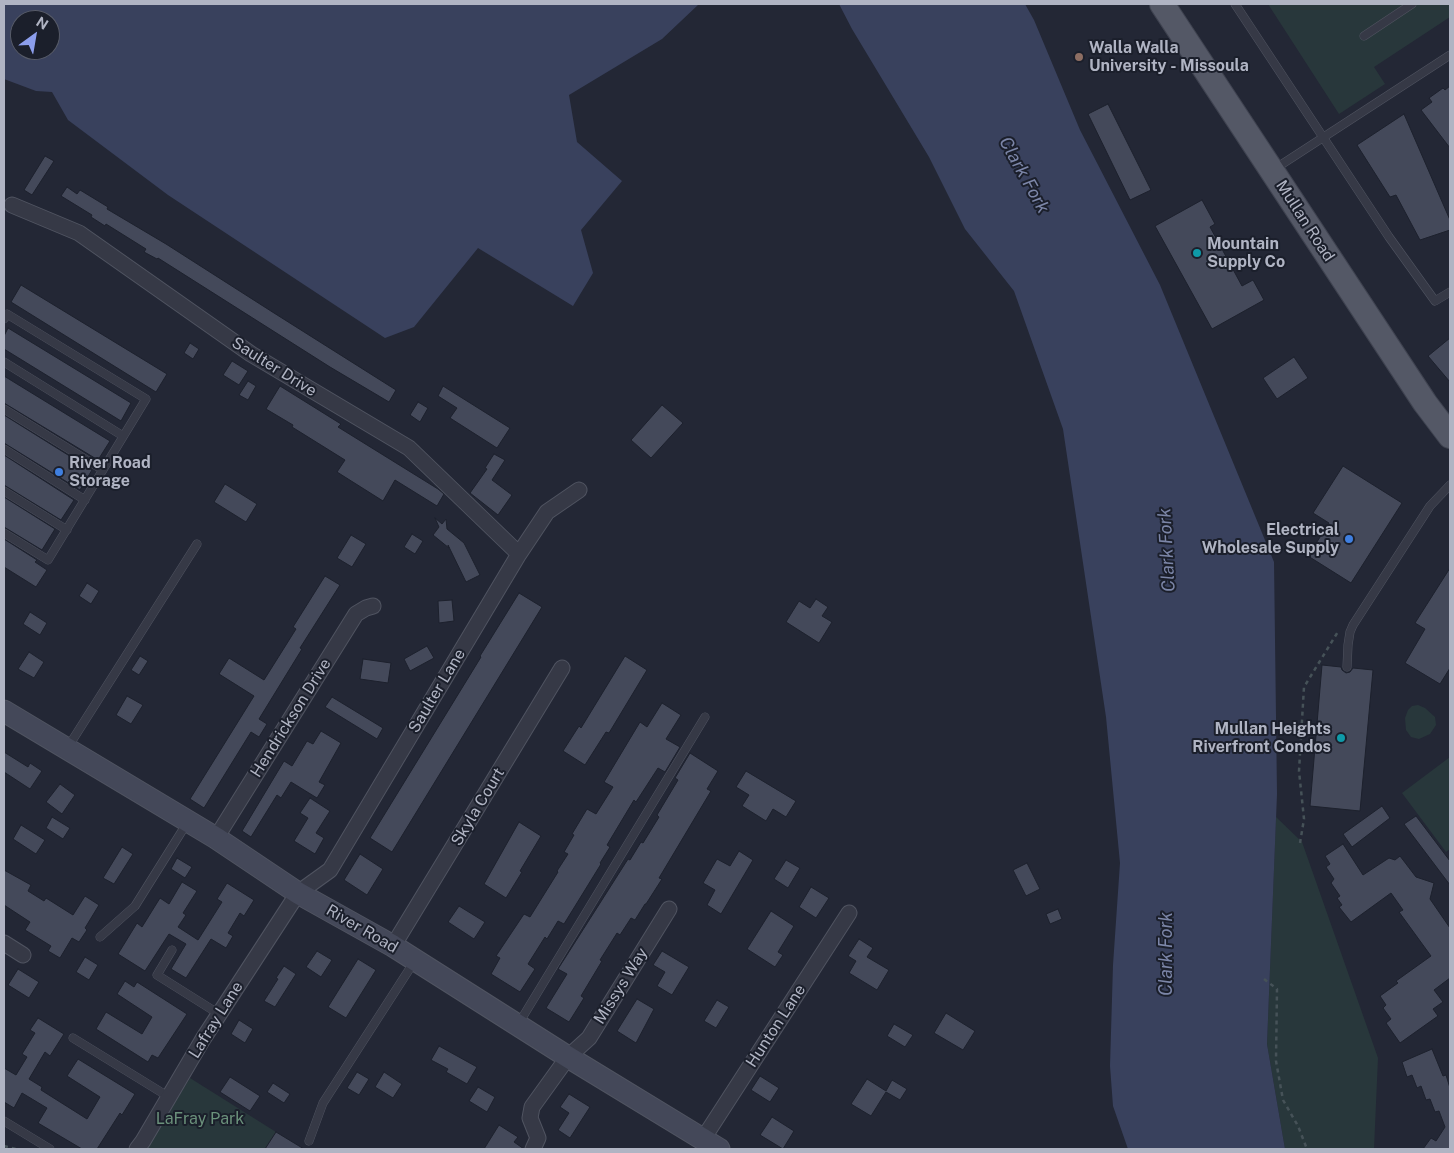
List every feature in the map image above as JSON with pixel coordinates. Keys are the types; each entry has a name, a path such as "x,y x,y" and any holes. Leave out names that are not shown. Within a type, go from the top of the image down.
{"main road":[{"name":"Mullan Road","path":"1162,4 1425,404 1450,436"}],"street":[{"name":"Saulter Drive","path":"12,204 79,233 251,354 409,448 519,554"},
{"name":"Saulter Lane","path":"298,893 330,870 519,554 547,512 579,490"},
{"name":"Hendrickson Drive","path":"216,838 356,614 373,606"},
{"name":"Skyla Court","path":"393,946 562,668"},
{"name":"River Road","path":"4,711 216,838 298,893 393,946 568,1057 711,1144"},
{"name":"Lafray Lane","path":"137,1149 219,1014 298,893"},
{"name":"Missys Way","path":"533,1149 538,1138 530,1118 532,1107 568,1057 589,1038 669,909"},
{"name":"Hunton Lane","path":"711,1144 849,913"},
{"path":"4,943 23,955"}],"lane":[{"path":"1235,4 1389,237 1435,301 1450,292"},
{"path":"1364,36 1412,4"},
{"path":"1272,171 1450,55"},
{"path":"4,319 7,314 146,399 48,560 4,533"},
{"path":"4,362 124,436"},
{"path":"4,408 103,470"},
{"path":"4,449 85,500"},
{"path":"1347,667 1350,632 1430,506 1450,485"},
{"path":"4,491 67,530"},
{"path":"66,749 197,544"},
{"path":"518,1025 705,718"},
{"path":"100,937 135,906 188,822"},
{"path":"172,950 157,975 219,1014"},
{"path":"309,1141 323,1103 415,960"},
{"path":"73,1038 169,1098"},
{"path":"4,1121 50,1149"}],"path":[{"path":"1300,843 1304,818 1299,771 1304,687 1343,625"},
{"path":"1264,979 1277,989 1276,1061 1283,1100 1298,1126 1307,1149"},
{"path":"4,1146 16,1149"}],"green space":[{"path":"1268,4 1450,4 1450,17 1374,67 1385,84 1339,114"},
{"path":"1418,705 1425,708 1435,717 1436,725 1430,734 1419,739 1411,737 1406,730 1405,718 1412,706"},
{"path":"1450,757 1450,849 1446,852 1402,793"},
{"path":"1276,817 1302,842 1378,1058 1374,1149 1285,1149 1267,1044"},
{"name":"LaFray Park","path":"190,1078 276,1132 265,1149 145,1149"}],"water":[{"path":"4,4 699,4 662,39 569,95 577,142 622,181 581,230 593,273 573,306 478,248 414,327 385,338 168,195 68,120 52,92 36,91 4,79"},
{"name":"Clark Fork","path":"839,4 1025,4 1034,20 1080,130 1160,285 1274,562 1277,794 1267,1044 1285,1149 1128,1149 1113,1106 1110,1066 1113,965 1120,863 1106,717 1063,429 1014,291 965,229 929,157"}],"building":[{"path":"1450,86 1450,148 1421,110 1432,102 1429,98 1443,88 1445,90"},
{"path":"1108,104 1151,190 1130,200 1088,114"},
{"path":"1404,114 1450,220 1450,230 1420,240 1396,195 1390,197 1357,145"},
{"path":"45,156 54,161 32,195 24,190"},
{"path":"67,187 77,194 80,190 108,207 107,209 166,244 396,390 389,402 330,367 158,258 144,252 146,249 106,224 105,226 91,217 92,215 61,196"},
{"name":"Mountain Supply Co","path":"1202,200 1215,224 1210,227 1242,286 1253,280 1264,300 1212,329 1155,226"},
{"path":"21,285 167,374 156,392 11,302"},
{"path":"8,328 131,403 121,421 4,349 4,336"},
{"path":"1450,338 1450,382 1428,356"},
{"path":"190,343 199,349 193,359 184,353"},
{"path":"1294,357 1308,378 1277,399 1263,378"},
{"path":"232,361 248,371 239,385 223,375"},
{"path":"4,376 110,441 98,460 4,403"},
{"path":"248,381 256,386 248,400 239,395"},
{"path":"280,386 341,424 338,427 438,489 444,494 437,506 395,480 383,501 337,472 345,460 266,409"},
{"path":"443,386 510,428 497,448 450,418 457,408 438,396"},
{"path":"418,402 428,408 420,422 410,415"},
{"path":"662,405 683,423 651,458 631,440"},
{"path":"4,415 92,470 80,490 4,443"},
{"path":"494,454 505,460 492,480 512,495 498,515 470,493 487,469 485,468"},
{"path":"4,455 74,500 61,520 4,485"},
{"name":"Electrical Wholesale Supply","path":"1343,466 1402,503 1351,583 1308,556 1329,523 1313,513"},
{"path":"225,484 257,504 246,522 214,502"},
{"path":"4,497 55,529 42,550 4,527"},
{"path":"435,518 442,524 446,519 447,529 464,543 480,575 466,582 448,545 449,548 433,535 439,527"},
{"path":"412,534 423,541 415,554 404,547"},
{"path":"351,535 366,544 352,567 337,558"},
{"path":"4,539 37,560 35,562 47,570 36,587 4,567"},
{"path":"1450,568 1450,668 1440,684 1405,663 1425,629 1415,623"},
{"path":"325,576 340,585 300,648 302,649 259,719 267,724 259,737 251,732 204,808 190,799 254,696 219,674 229,658 264,680 296,629 293,627"},
{"path":"87,583 99,591 91,604 79,596"},
{"path":"519,593 542,607 392,852 370,838"},
{"path":"816,599 828,607 822,616 832,622 819,643 786,622 799,601 810,608"},
{"path":"452,600 454,621 439,623 438,601"},
{"path":"30,612 47,623 40,635 23,624"},
{"path":"427,646 434,658 410,671 404,659"},
{"path":"29,652 44,662 34,678 18,669"},
{"path":"140,656 148,661 139,675 131,670"},
{"path":"625,656 647,670 609,733 606,732 585,765 563,751 579,726 581,728"},
{"path":"363,659 391,663 388,683 360,679"},
{"name":"Mullan Heights Riverfront Condos","path":"1322,665 1341,667 1346,673 1350,672 1353,668 1373,670 1360,811 1310,806"},
{"path":"127,696 143,705 131,724 116,715"},
{"path":"332,697 383,728 377,739 325,707"},
{"path":"662,703 681,715 666,739 680,747 665,772 658,768 636,802 634,800 607,845 610,847 601,864 564,924 558,921 547,939 545,937 528,964 535,969 520,992 491,974 500,958 496,956 524,914 530,917 558,872 568,854 564,852 574,835 572,834 587,809 596,814 613,787 604,782 640,722 647,727"},
{"path":"321,731 341,743 319,782 325,785 317,798 291,782 281,798 277,795 251,837 242,831 284,761 292,766 307,741 313,744"},
{"path":"4,752 28,767 30,763 42,771 30,789 4,772"},
{"path":"690,753 718,771 707,789 711,791 659,878 662,879 646,904 635,920 631,918 620,935 617,933 600,960 602,961 581,996 584,998 569,1022 546,1008 567,974 558,969 628,859 630,860 641,842 643,843 659,817 657,815 678,780 675,778"},
{"path":"746,771 796,801 786,817 773,809 766,821 742,806 749,795 736,787"},
{"path":"60,784 75,795 62,814 46,802"},
{"path":"310,798 330,811 316,833 324,838 315,854 294,841 308,818 300,813"},
{"path":"1382,806 1390,818 1352,847 1343,834"},
{"path":"1416,816 1450,861 1450,885 1404,824"},
{"path":"52,817 70,828 63,839 46,828"},
{"path":"519,822 541,836 506,898 484,884"},
{"path":"21,825 45,840 36,854 13,839"},
{"path":"1343,844 1363,875 1389,858 1395,860 1400,856 1416,877 1434,883 1430,899 1450,928 1450,978 1434,990 1443,1002 1433,1009 1438,1016 1400,1043 1386,1023 1391,1019 1383,1008 1386,1005 1380,996 1398,983 1396,981 1431,956 1399,912 1403,910 1391,893 1351,922 1339,907 1342,905 1337,898 1340,896 1331,883 1334,879 1326,867 1330,864 1325,856"},
{"path":"122,847 133,854 114,884 103,878"},
{"path":"739,851 753,860 721,914 707,905 715,890 703,883 717,859 730,866"},
{"path":"360,854 383,869 367,895 344,880"},
{"path":"177,858 192,867 185,878 171,869"},
{"path":"786,860 800,868 788,888 774,879"},
{"path":"1027,863 1040,889 1026,896 1013,870"},
{"path":"4,870 31,885 28,891 44,901 46,898 73,915 85,896 99,905 79,942 72,938 60,958 48,951 51,946 25,930 30,922 4,905"},
{"path":"182,882 197,891 183,913 186,915 178,927 198,940 222,902 217,899 227,883 254,900 244,916 240,913 228,933 233,936 226,948 211,939 186,978 171,969 186,944 169,934 145,971 118,954 137,923 142,927 160,898 169,904"},
{"path":"811,887 829,898 816,918 799,907"},
{"path":"459,906 485,922 474,939 448,922"},
{"path":"1058,909 1062,919 1050,924 1046,914"},
{"path":"771,911 794,926 778,952 783,955 775,967 747,949"},
{"path":"859,939 873,948 867,957 889,970 877,990 849,973 856,961 848,956"},
{"path":"317,951 332,960 321,977 306,967"},
{"path":"662,951 689,967 672,995 657,986 665,972 653,965"},
{"path":"85,957 98,965 89,980 76,972"},
{"path":"358,959 376,970 346,1018 328,1007"},
{"path":"284,966 296,974 275,1007 264,1001"},
{"path":"18,969 39,982 29,998 8,985"},
{"path":"125,981 134,987 137,982 187,1014 158,1058 152,1055 148,1062 96,1029 106,1012 142,1034 152,1017 117,994"},
{"path":"637,999 654,1009 636,1043 617,1031"},
{"path":"717,1000 729,1007 716,1028 704,1021"},
{"path":"946,1013 975,1031 963,1050 934,1033"},
{"path":"38,1018 64,1034 50,1056 45,1052 29,1079 42,1087 41,1090 87,1119 100,1097 67,1076 78,1059 135,1094 122,1115 120,1113 97,1149 82,1149 38,1123 47,1108 22,1093 14,1108 4,1102 4,1068 16,1075 27,1057 22,1054 35,1033 30,1030"},
{"path":"239,1020 253,1029 245,1043 231,1034"},
{"path":"894,1024 913,1035 905,1047 887,1036"},
{"path":"439,1046 477,1067 467,1084 446,1072 448,1069 431,1060"},
{"path":"1432,1049 1443,1076 1446,1075 1450,1088 1450,1149 1423,1149 1431,1138 1436,1141 1445,1127 1439,1111 1435,1112 1430,1099 1426,1100 1421,1086 1417,1088 1412,1075 1407,1077 1402,1062"},
{"path":"357,1072 369,1079 359,1095 347,1088"},
{"path":"384,1072 402,1084 393,1098 375,1087"},
{"path":"760,1076 779,1088 770,1102 751,1090"},
{"path":"230,1077 260,1096 250,1111 220,1092"},
{"path":"867,1079 886,1091 892,1080 907,1089 900,1100 886,1092 871,1116 851,1104"},
{"path":"273,1083 290,1094 284,1103 267,1092"},
{"path":"478,1087 495,1097 487,1112 469,1101"},
{"path":"569,1094 590,1107 570,1138 558,1130 569,1113 560,1107"},
{"path":"772,1117 794,1131 783,1149 760,1135"},
{"path":"499,1125 518,1137 514,1142 524,1149 484,1149"},
{"path":"276,1132 304,1149 265,1149"}],"place":[{"name":"Walla Walla University - Missoula","path":"1079,57"},
{"name":"Mountain Supply Co","path":"1197,253"},
{"name":"River Road Storage","path":"59,472"},
{"name":"Electrical Wholesale Supply","path":"1349,539"},
{"name":"Mullan Heights Riverfront Condos","path":"1341,738"}]}
